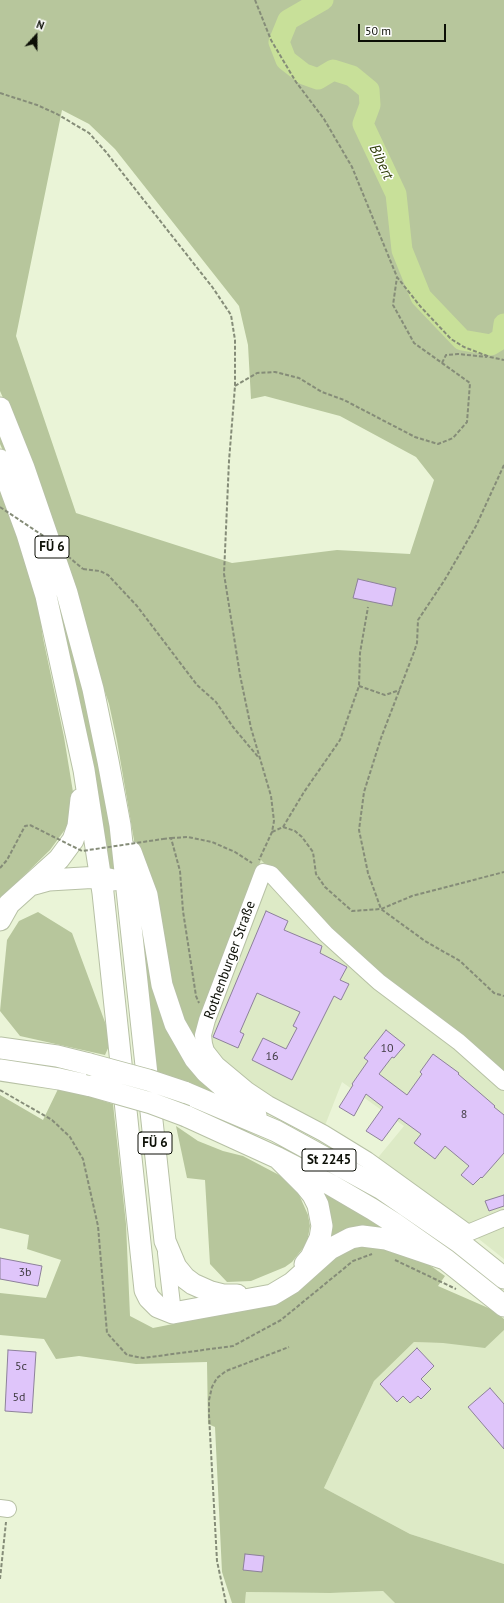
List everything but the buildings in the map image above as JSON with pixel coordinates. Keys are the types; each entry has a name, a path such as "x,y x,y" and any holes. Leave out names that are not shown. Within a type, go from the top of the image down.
{"main road":[{"name":"FÜ 6","path":"0,408 24,468 68,593 93,689 120,825 165,1241"},
{"name":"FÜ 6","path":"0,460 27,534 46,596 84,770 100,877 145,1290 149,1298 158,1307 173,1313"},
{"path":"0,920 9,904 58,859 73,840 78,826 84,770"},
{"path":"120,825 147,895 162,985 175,1024 195,1059 206,1072 276,1131"},
{"path":"31,885 49,880 100,877 127,884"},
{"name":"Rothenburger Straße","path":"0,1048 56,1056 133,1075 184,1092 276,1131 463,1237 504,1278"},
{"name":"St 2245","path":"0,1070 59,1079 91,1086 151,1103 186,1116 278,1158 331,1185 394,1223 445,1259 504,1306"},
{"path":"165,1241 176,1267 185,1278 193,1284 222,1295 236,1295 273,1287 294,1274 311,1257 320,1238 322,1226 318,1205 313,1195 278,1158"},
{"path":"173,1313 272,1294 292,1283 330,1249 351,1238 362,1236 386,1239 445,1259"}],"street":[{"name":"Rothenburger Straße","path":"260,869 207,1020 204,1035 206,1051 217,1065 231,1078 268,1104 323,1133 367,1160 463,1237"},
{"path":"260,869 271,874 326,934 379,982 459,1042 504,1082"},
{"path":"445,1259 463,1237 504,1219"},
{"path":"165,1241 173,1313"}],"path":[{"path":"254,0 271,40 296,82 324,119 352,167 397,277 420,306 451,339 464,347 490,357"},
{"path":"0,93 37,106 72,122 89,133 106,152 213,288 231,315 235,340 236,386 229,461 224,574 240,675 251,728 272,796 274,821 260,869 235,852 212,842 188,837 82,850 30,825 25,826 7,860 0,868"},
{"path":"236,386 257,373 275,372 299,378 322,392 344,400 415,437 438,444 453,438 467,422 470,383 414,343 393,305 397,277"},
{"path":"442,363 446,355 458,354 504,360"},
{"path":"504,465 476,526 444,581 418,620 417,643 381,738 364,792 359,830 368,873 381,909 425,941 460,961 494,993 504,996"},
{"path":"0,507 45,537 84,569 100,571 108,575 137,606 193,680 216,702 233,727 261,760"},
{"path":"272,832 283,827 304,792 340,740 359,686 360,653 368,607"},
{"path":"359,686 385,695 400,690"},
{"path":"283,827 295,831 302,837 313,852 316,874 325,887 352,911 381,909 412,896 504,872"},
{"path":"171,838 180,871 183,911 196,996 207,1020"},
{"path":"0,1090 52,1120 70,1137 83,1160 98,1226 108,1333 127,1355 143,1358 233,1346 281,1320 353,1261 376,1253"},
{"path":"390,1258 461,1292"},
{"path":"226,1603 217,1561 209,1400 212,1388 217,1378 226,1371 289,1347"},
{"path":"0,1579 4,1508"}],"shaded area":[{"path":"0,0 504,0 504,1077 390,982 317,917 261,860 198,1034 199,1045 186,1036 135,846 117,741 109,704 18,432 0,391","holes":["62,110 89,124 115,149 239,306 248,345 251,399 265,396 340,416 416,457 434,480 410,554 337,550 232,563 76,513 16,336"]},
{"path":"0,424 15,459 81,669 119,869 111,876 8,462 0,444"},
{"path":"0,479 36,589 43,638 64,737 73,792 72,820 50,850 0,899"},
{"path":"261,860 317,917 504,1077 504,1259 403,1179 376,1160 404,1126 342,1082 324,1128 250,1086 198,1034"},
{"path":"136,889 158,985 234,1102 157,1072"},
{"path":"38,912 72,933 109,1033 109,1046 105,1055 20,1036 0,1011 7,940 19,921"},
{"path":"59,1087 113,1104 126,1224 130,1316 153,1328 243,1310 353,1242 408,1250 445,1276 438,1286 493,1310 504,1319 504,1330 485,1348 443,1343 414,1342 374,1381 324,1488 410,1534 504,1564 504,1603 395,1603 383,1591 330,1593 246,1592 245,1603 232,1603 222,1572 215,1427 208,1424 207,1362 136,1364 79,1356 56,1359 44,1339 0,1335 0,1293 46,1298 61,1260 27,1249 29,1235 0,1228 0,1095 43,1120"},
{"path":"176,1126 198,1141 223,1151 243,1156 281,1176 297,1190 308,1215 310,1226 307,1243 292,1262 285,1267 251,1281 227,1282 210,1264 205,1180 187,1178"},
{"path":"315,1187 393,1232 330,1243"},
{"path":"504,1330 504,1564 410,1534 324,1488 374,1381 414,1342 443,1343"},
{"path":"383,1591 395,1603 245,1603 246,1592 330,1593"}],"waterway":[{"name":"Bibert","path":"323,0 288,20 279,42 286,60 304,74 318,79 333,70 352,76 369,90 370,105 363,124 396,194 402,250 421,297 462,340 491,345 502,338 504,324"}]}
